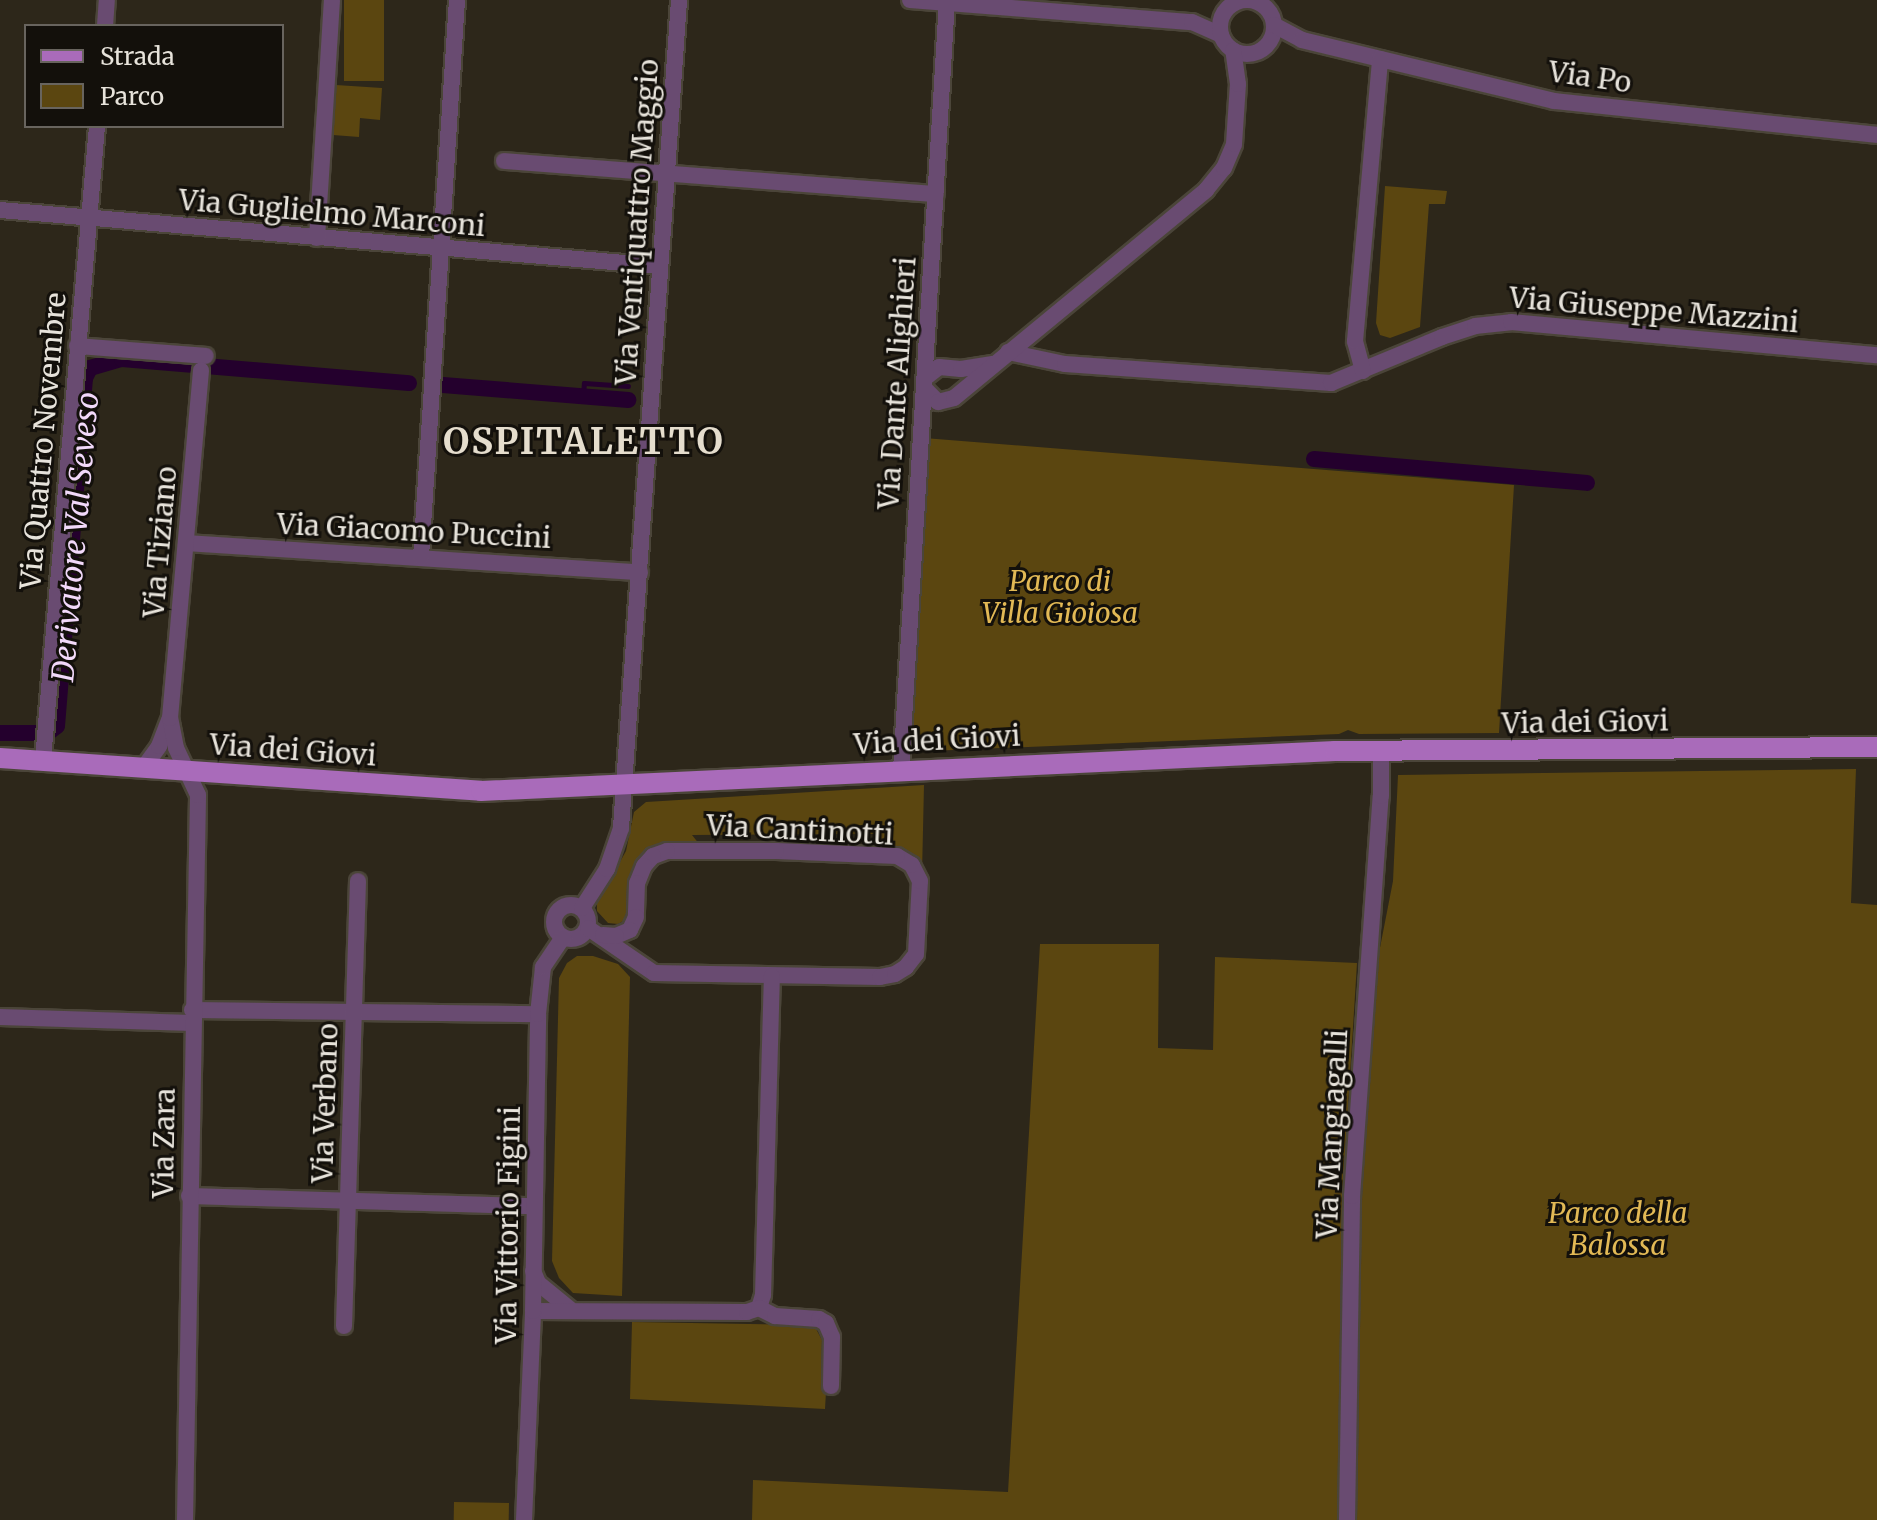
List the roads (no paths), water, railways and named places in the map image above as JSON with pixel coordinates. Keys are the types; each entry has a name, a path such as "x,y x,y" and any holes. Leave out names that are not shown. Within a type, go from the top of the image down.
{"main road":[{"name":"Via dei Giovi","path":"0,758 453,790 1381,752 1877,747"}],"street":[{"path":"105,24 107,0"},
{"path":"317,238 332,0"},
{"path":"421,557 457,0"},
{"name":"Via Ventiquattro Maggio","path":"625,784 679,0"},
{"path":"910,0 1192,22 1221,35 1233,50 1238,84 1234,144 1218,178 1193,203 949,401 932,399 924,383 939,367 961,369 993,364"},
{"path":"1192,22 1245,0 1261,3 1274,25 1238,84"},
{"name":"Via Dante Alighieri","path":"901,770 947,1"},
{"path":"1221,35 1233,5"},
{"name":"Via Po","path":"1274,25 1302,40 1554,101 1877,135"},
{"name":"Via Po","path":"1261,49 1302,40"},
{"path":"1233,50 1261,49"},
{"path":"1363,371 1355,341 1380,59"},
{"name":"Via Quattro Novembre","path":"43,760 97,128"},
{"path":"504,161 936,194"},
{"name":"Via Guglielmo Marconi","path":"0,210 660,266"},
{"name":"Via Giuseppe Mazzini","path":"1008,352 1065,364 1331,383 1442,337 1475,326 1511,322 1877,355"},
{"name":"Via Tiziano","path":"77,346 204,363 170,718 173,741 186,770"},
{"name":"Via Giacomo Puccini","path":"186,543 640,572"},
{"name":"Via Tiziano","path":"144,767 159,746 170,718"},
{"name":"Via Mangiagalli","path":"1347,1520 1352,1196 1381,796 1381,752"},
{"name":"Via Zara","path":"185,1520 198,795 186,770"},
{"path":"582,908 607,869 618,842 625,784"},
{"name":"Via Cantinotti","path":"595,932 633,961 654,973 880,977 906,967 916,954 920,881 912,865 897,856 667,851 653,856 644,866 637,883 633,961"},
{"name":"Via Verbano","path":"344,1326 358,881"},
{"path":"595,932 582,908 567,905 556,913 554,925 563,937 577,938 595,932 616,936 630,930 636,917"},
{"name":"Via Vittorio Figini","path":"524,1520 533,1311 538,1014 543,967 563,937"},
{"path":"759,1308 763,1295 772,976"},
{"path":"0,1017 192,1017 354,1012 538,1014"},
{"path":"189,1196 534,1206"},
{"path":"533,1270 538,1283 570,1309"},
{"path":"533,1311 747,1312 759,1308 775,1316 810,1317 826,1323 832,1337 831,1386"}],"waterway":[{"name":"Derivatore Val Seveso","path":"48,733 57,726 85,378 90,368 122,359 409,383"},
{"path":"583,396 584,383 628,386"},
{"name":"Derivatore Val Seveso","path":"443,385 628,400"},
{"name":"Derivatore Val Seveso","path":"1314,459 1587,483"},
{"name":"Derivatore Val Seveso","path":"0,733 39,733"}],"district":[{"name":"OSPITALETTO","path":"584,442"}],"park label":[{"name":"Parco di Villa Gioiosa","path":"1060,597"},
{"name":"Parco della Balossa","path":"1618,1229"}]}
